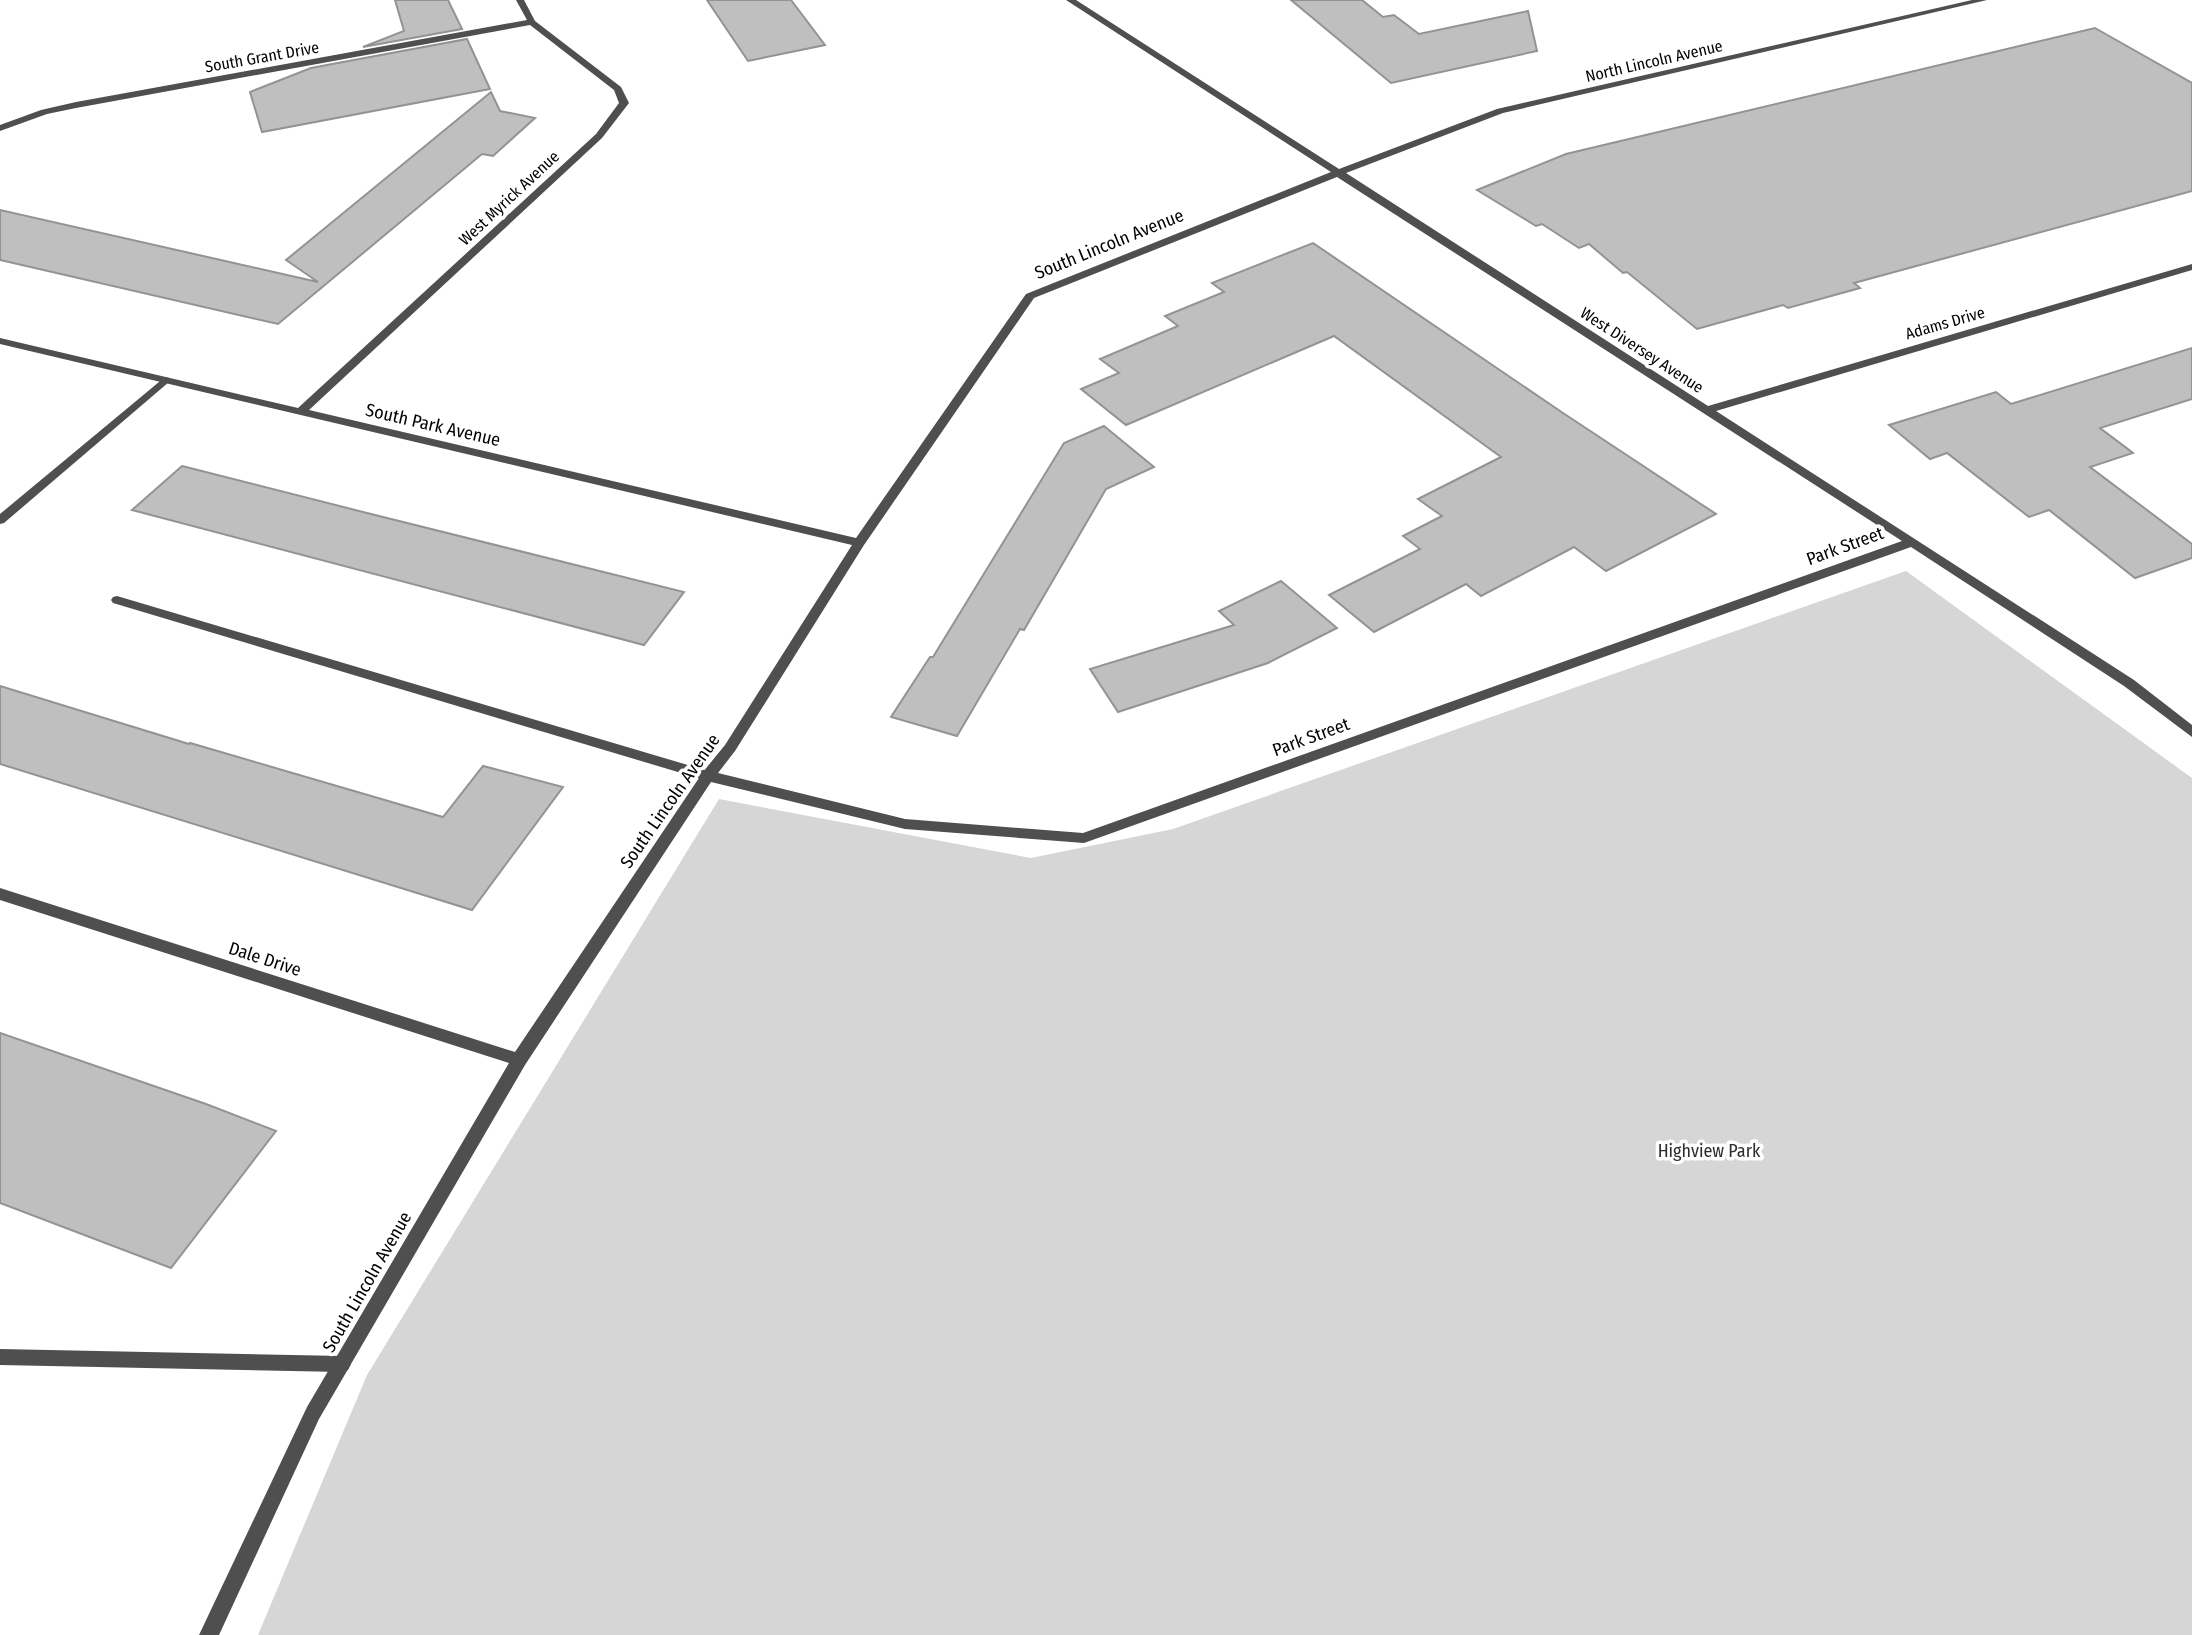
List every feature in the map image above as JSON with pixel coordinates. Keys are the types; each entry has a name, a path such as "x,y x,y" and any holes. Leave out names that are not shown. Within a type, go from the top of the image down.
{"street":[{"name":"West Myrick Avenue","path":"300,412 599,136 624,103 618,89 532,22 520,0"},
{"name":"West Diversey Avenue","path":"1070,0 1910,544 2085,654 2192,732"},
{"name":"North Lincoln Avenue","path":"1338,173 1500,111 1983,0"},
{"name":"South Grant Drive","path":"0,128 44,112 76,105 532,22"},
{"name":"South Lincoln Avenue","path":"209,1635 313,1413 519,1060 708,776 730,748 859,542 1030,296 1338,173"},
{"name":"Adams Drive","path":"1706,410 2192,267"},
{"name":"South Park Avenue","path":"0,341 859,542"},
{"path":"0,520 165,380"},
{"name":"Park Street","path":"117,600 708,776 905,824 1084,838 1910,544"},
{"name":"Dale Drive","path":"0,894 519,1060"},
{"path":"0,1357 342,1364"}],"green space":[{"name":"Highview Park","path":"1906,571 2192,778 2192,1635 258,1635 367,1375 719,799 1031,858 1173,829"}],"building":[{"path":"395,0 448,0 462,29 363,47 404,31"},
{"path":"707,0 791,0 825,45 748,61"},
{"path":"1291,0 1362,0 1383,17 1394,15 1419,34 1528,11 1537,51 1391,83"},
{"path":"2095,28 2192,83 2192,191 1854,283 1860,288 1788,308 1783,305 1697,329 1589,244 1579,248 1542,224 1536,226 1477,190 1566,154"},
{"path":"467,39 490,89 262,132 250,92 311,68"},
{"path":"491,92 500,111 535,118 493,156 482,154 278,324 0,260 0,210 318,282 286,260"},
{"path":"1313,243 1716,514 1606,571 1574,547 1481,596 1466,584 1374,632 1329,595 1420,549 1403,536 1442,516 1418,499 1501,457 1334,336 1126,425 1081,389 1119,373 1100,359 1178,326 1165,316 1224,292 1212,283"},
{"path":"2192,348 2192,399 2100,428 2133,453 2090,467 2192,544 2192,558 2135,578 2049,510 2029,517 1947,453 1930,459 1889,425 1996,392 2011,404"},
{"path":"1104,426 1154,467 1106,489 1024,630 1020,629 957,736 891,717 930,657 933,657 1064,443"},
{"path":"182,466 684,592 644,645 132,510"},
{"path":"1281,581 1337,628 1268,663 1118,712 1090,669 1234,625 1219,611"},
{"path":"0,686 443,817 483,766 563,787 472,910 0,764"},
{"path":"0,1033 276,1131 171,1268 0,1203"}]}
